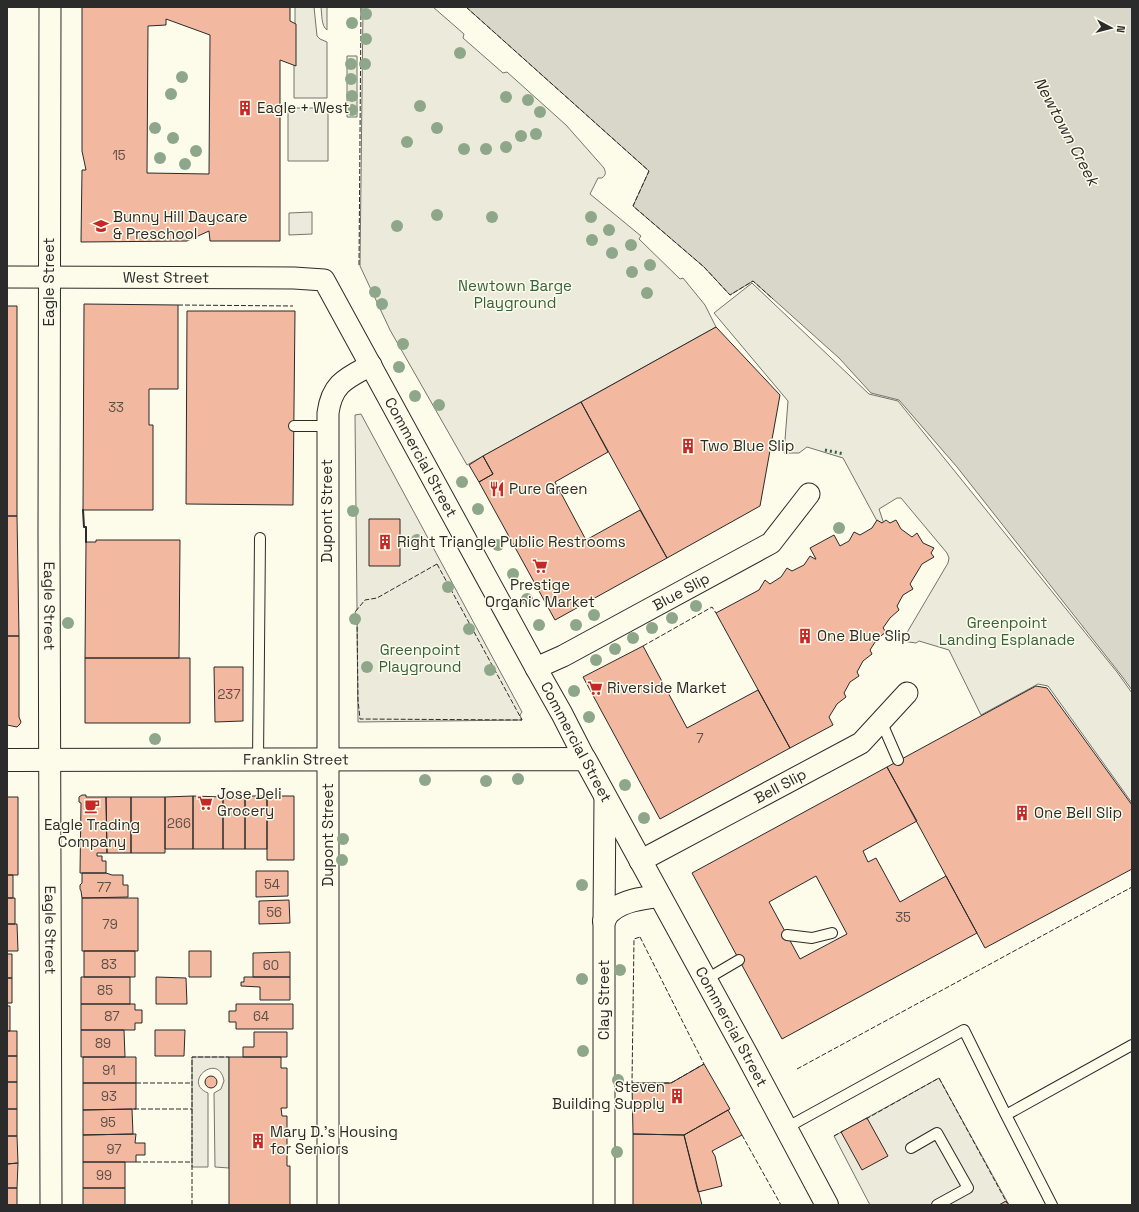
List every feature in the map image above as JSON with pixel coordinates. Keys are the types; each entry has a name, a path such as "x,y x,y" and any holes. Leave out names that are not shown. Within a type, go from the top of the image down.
{"street":[{"name":"Eagle Street","path":"50,7 49,760 51,1205"},
{"name":"West Street","path":"7,277 286,278 324,280"},
{"name":"Commercial Street","path":"324,280 562,714 827,1205"},
{"name":"Dupont Street","path":"328,1205 329,405 331,396 335,390 348,377 371,365"},
{"name":"Blue Slip","path":"536,668 563,656 771,543 809,494"},
{"name":"Bell Slip","path":"640,860 862,743 907,693"},
{"name":"Franklin Street","path":"7,760 585,759"},
{"name":"Clay Street","path":"604,1205 605,796"},
{"path":"604,921 611,911 623,904 659,896"}],"lane":[{"path":"294,426 328,426"},
{"path":"258,760 260,538"},
{"path":"881,721 898,760"},
{"path":"787,935 812,938 832,933"},
{"path":"705,980 739,960"},
{"path":"786,1128 964,1030 1052,1205"},
{"path":"1006,1114 1132,1045"},
{"path":"911,1148 937,1133 968,1188 937,1205"}],"green space":[{"path":"295,7 314,7 317,36 327,42 327,98 294,98"},
{"path":"321,7 327,7 327,30 323,23"},
{"name":"Newtown Barge Playground","path":"363,7 433,7 464,34 463,38 503,73 507,72 566,125 605,170 605,175 602,178 598,178 590,194 641,236 639,239 680,279 683,278 705,305 716,327 467,465 390,330 360,266"},
{"path":"347,56 357,56 357,117 347,117"},
{"path":"288,108 328,108 328,161 288,161"},
{"path":"312,212 312,234 289,235 289,213"},
{"name":"Greenpoint Landing Esplanade","path":"752,283 869,394 898,401 1117,672 1132,693 1132,803 1048,686 1038,684 981,715 949,650 919,641 916,643 902,641 948,563 949,558 947,553 901,498 897,498 879,509 884,524 877,521 843,458 807,447 799,453 784,453 788,401 714,313"},
{"name":"Greenpoint Playground","path":"361,414 522,712 520,715 522,720 358,722 357,618 355,612 357,610 355,415"},
{"path":"192,1057 229,1057 229,1168 215,1167 214,1093 221,1089 224,1081 221,1072 216,1069 210,1069 204,1072 200,1076 198,1082 201,1088 208,1093 208,1167 192,1167"}],"shaded area":[{"path":"939,1078 1009,1205 870,1205 834,1136"}],"water":[{"name":"Newtown Creek","path":"466,7 1132,7 1132,690 957,467 899,400 871,393 839,358 753,281 730,295 704,267 633,206 649,171"}],"building":[{"name":"Eagle + West","path":"82,7 290,7 290,21 296,24 296,66 280,60 280,241 210,241 209,231 187,241 81,242 82,170 86,170 82,151","holes":["166,19 210,35 209,174 147,173 148,26 166,25"]},
{"path":"84,304 178,305 178,389 149,389 149,425 153,425 153,510 83,510"},
{"path":"7,306 17,306 17,516 7,516"},
{"path":"187,311 295,311 293,505 186,504"},
{"name":"Two Blue Slip","path":"716,327 780,395 760,506 667,558 581,402"},
{"path":"581,402 608,452 555,482 586,540 640,510 667,558 555,620 479,482 493,474 483,456"},
{"path":"483,456 493,474 479,482 469,465"},
{"path":"7,516 17,516 19,636 7,636"},
{"name":"Right Triangle Public Restrooms","path":"369,519 400,519 400,566 369,566"},
{"name":"One Blue Slip","path":"877,520 882,523 886,520 890,523 896,520 901,529 912,537 917,533 923,543 934,548 931,553 934,557 922,564 910,584 913,589 903,595 897,606 899,610 890,618 883,628 886,632 877,639 870,650 872,654 863,661 857,672 859,676 850,682 844,693 846,697 837,704 829,717 833,725 790,748 716,613 759,590 765,580 770,584 781,577 787,568 792,571 804,565 810,556 816,559 810,548 834,535 840,546 849,541 854,532 860,535 872,528"},
{"path":"96,540 180,540 179,658 85,658 86,542 96,542"},
{"path":"7,636 19,636 19,717 21,722 17,727 7,725"},
{"path":"643,646 687,728 758,690 790,748 660,819 583,677"},
{"path":"85,658 190,658 190,723 85,723"},
{"path":"214,667 243,667 243,721 215,722"},
{"name":"One Bell Slip","path":"1036,686 1047,688 1132,805 1132,869 985,948 887,767"},
{"path":"887,767 917,821 863,851 868,862 876,858 900,902 946,876 977,933 782,1039 692,873","holes":["816,876 847,934 800,959 769,902"]},
{"path":"86,795 86,797 106,797 107,853 97,853 97,856 102,856 102,861 106,861 106,873 80,873 81,803 79,802 79,797"},
{"path":"193,796 193,849 165,849 165,797"},
{"path":"193,796 223,797 223,849 193,849"},
{"path":"245,796 245,849 223,849 223,797"},
{"path":"245,796 267,796 267,849 245,849"},
{"path":"267,796 294,796 294,860 267,860"},
{"path":"7,797 18,797 18,875 7,875"},
{"path":"106,797 131,797 131,853 107,853"},
{"path":"131,797 165,797 165,853 131,853"},
{"path":"256,871 288,871 288,896 256,897"},
{"path":"82,873 123,875 123,885 128,885 128,897 82,898 80,885 82,883"},
{"path":"7,875 13,875 13,898 7,898"},
{"path":"7,898 15,898 15,924 7,924"},
{"path":"82,898 138,898 138,951 82,951"},
{"path":"289,900 290,923 259,924 259,901"},
{"path":"7,924 17,924 18,951 7,951"},
{"path":"84,951 135,951 135,977 84,977"},
{"path":"189,951 211,951 211,977 189,977"},
{"path":"290,952 290,977 253,977 253,953"},
{"path":"7,954 12,954 12,978 7,978"},
{"path":"81,977 130,977 130,1004 81,1004"},
{"path":"156,977 186,978 187,1004 156,1004"},
{"path":"244,977 290,977 290,1000 260,1000 260,987 241,986 241,982 244,982"},
{"path":"7,978 12,978 12,1003 7,1003"},
{"path":"81,1004 135,1004 135,1010 142,1010 142,1023 135,1023 135,1030 81,1030"},
{"path":"236,1004 293,1004 293,1029 236,1029 236,1022 229,1022 229,1011 236,1011"},
{"path":"7,1006 10,1006 10,1031 7,1031"},
{"path":"81,1030 124,1030 125,1057 81,1057"},
{"path":"155,1030 185,1030 184,1056 155,1056"},
{"path":"7,1031 17,1031 17,1056 7,1056"},
{"path":"254,1032 287,1032 287,1057 243,1057 243,1047 254,1047"},
{"path":"7,1056 17,1056 17,1082 7,1082"},
{"path":"83,1057 136,1057 136,1083 83,1083"},
{"name":"Mary D.'s Housing for Seniors","path":"229,1057 281,1057 281,1068 287,1068 287,1108 281,1108 282,1116 287,1116 287,1166 290,1166 290,1205 229,1205"},
{"name":"Steven Building Supply","path":"704,1064 730,1109 684,1135 633,1134 632,1083 671,1083"},
{"path":"209,1076 213,1076 217,1082 213,1088 209,1088 205,1084 205,1080"},
{"path":"7,1082 17,1082 17,1109 7,1109"},
{"path":"83,1083 136,1083 136,1109 83,1110"},
{"path":"7,1109 17,1109 17,1136 7,1136"},
{"path":"132,1109 133,1134 83,1135 83,1110"},
{"path":"728,1110 742,1135 712,1151 715,1156 722,1186 698,1192 684,1135"},
{"path":"867,1118 888,1156 862,1170 841,1132"},
{"path":"136,1134 135,1143 145,1143 145,1155 136,1155 136,1162 83,1162 83,1135"},
{"path":"633,1134 684,1135 702,1205 633,1205"},
{"path":"7,1136 17,1136 18,1163 7,1164"},
{"path":"83,1162 125,1162 125,1188 83,1188"},
{"path":"18,1163 17,1188 7,1188 7,1164"},
{"path":"7,1188 17,1188 17,1205 7,1205"},
{"path":"83,1188 125,1188 125,1205 83,1205"},
{"path":"1006,1201 1009,1205 999,1205"}],"hedge":[{"path":"825,450 844,454"}],"fence":[{"path":"359,265 361,7"},
{"path":"466,7 649,171 633,206 704,267 730,295 753,281 773,299"},
{"path":"178,305 293,306"},
{"path":"437,564 522,720 360,719 358,700 357,618 355,612 365,600 377,598 437,564"},
{"path":"643,646 712,607 716,613"},
{"path":"797,1069 1132,887"},
{"path":"640,937 704,1064 671,1083 632,1083 634,939 640,937"},
{"path":"192,1205 192,1057 229,1057"},
{"path":"866,1119 939,1078 1007,1203"},
{"path":"136,1083 192,1083"},
{"path":"134,1109 192,1109"},
{"path":"834,1136 843,1131"},
{"path":"742,1135 781,1205"},
{"path":"136,1162 192,1162"}],"wall":[{"path":"83,510 84,527 86,527 86,542"}],"place":[{"name":"Eagle + West","path":"245,108"},
{"name":"Bunny Hill Daycare & Preschool","path":"101,226"},
{"name":"Two Blue Slip","path":"688,446"},
{"name":"Pure Green","path":"497,489"},
{"name":"Right Triangle Public Restrooms","path":"385,542"},
{"name":"Prestige Organic Market","path":"540,566"},
{"name":"One Blue Slip","path":"805,636"},
{"name":"Riverside Market","path":"595,688"},
{"name":"Jose Deli Grocery","path":"205,803"},
{"name":"Eagle Trading Company","path":"92,806"},
{"name":"One Bell Slip","path":"1022,813"},
{"name":"Steven Building Supply","path":"677,1096"},
{"name":"Mary D.'s Housing for Seniors","path":"258,1141"}]}
